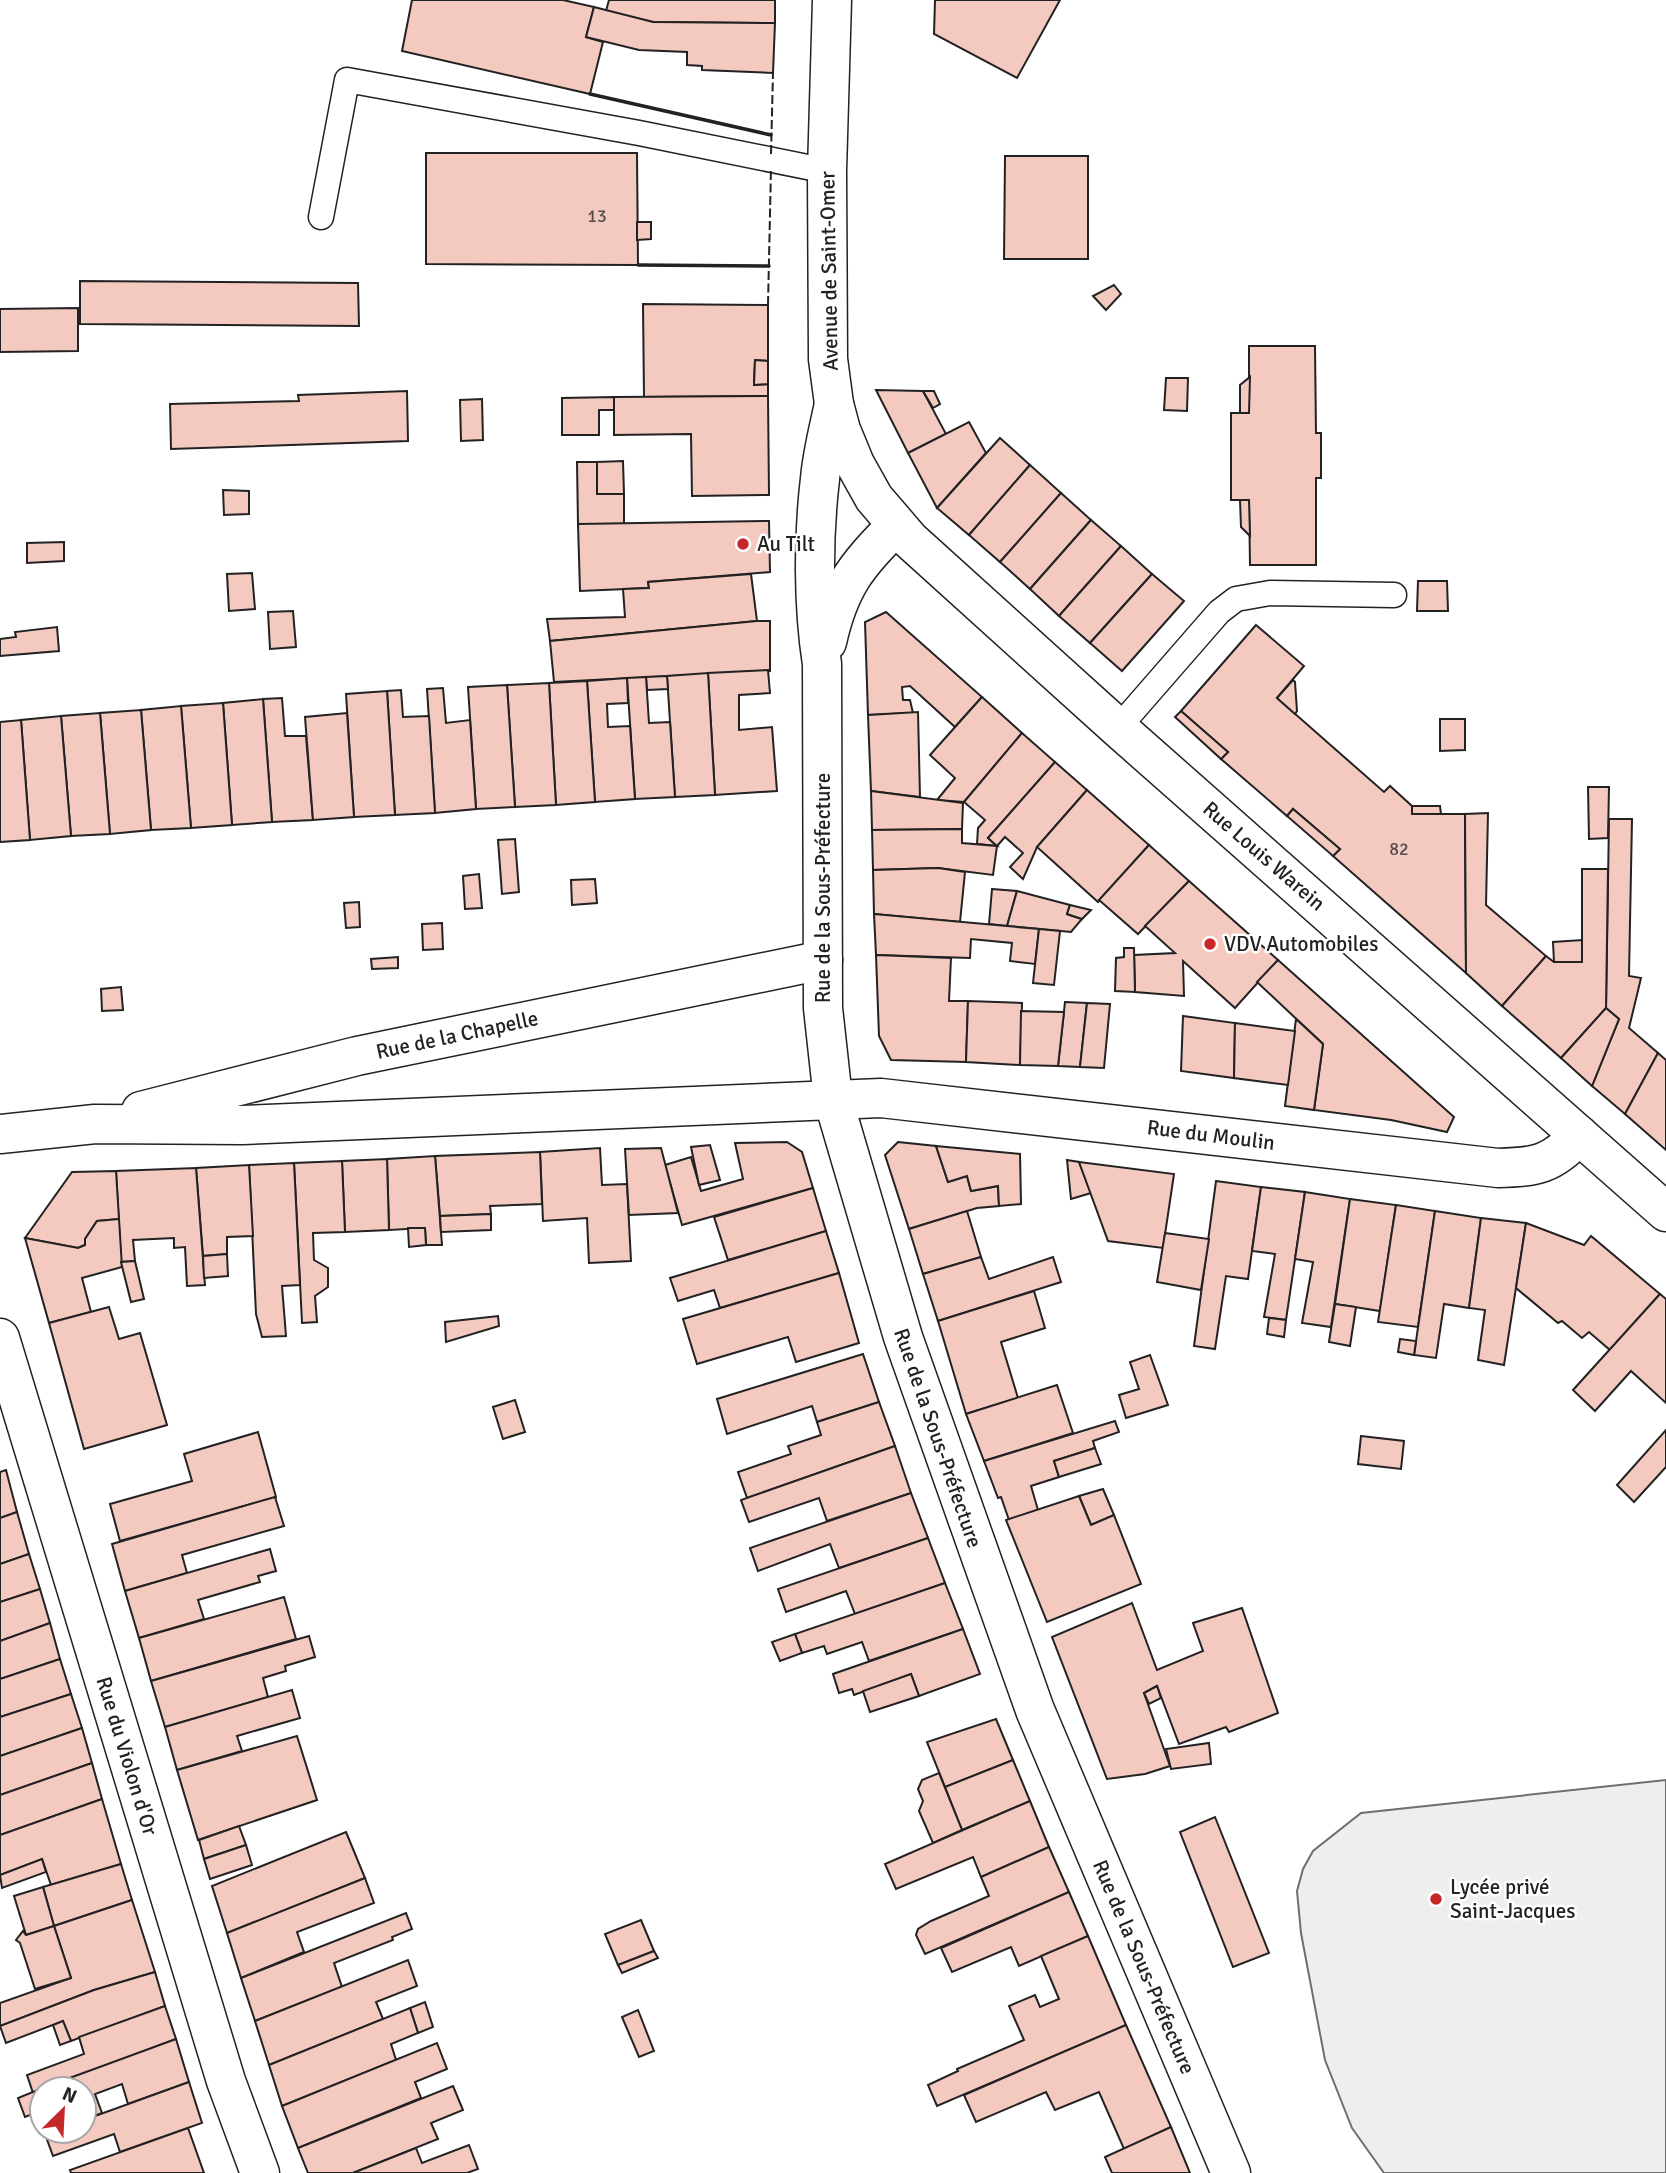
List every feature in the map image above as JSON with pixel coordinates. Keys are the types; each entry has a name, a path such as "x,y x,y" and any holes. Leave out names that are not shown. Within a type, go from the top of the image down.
{"street":[{"name":"Avenue de Saint-Omer","path":"832,0 827,171 828,359 834,404 841,430 863,481 897,526"},
{"name":"Rue de la Sous-Préfecture","path":"834,404 818,496 816,596 822,664 825,1040 833,1098 903,1338 1035,1710 1231,2173"},
{"name":"Rue de la Sous-Préfecture","path":"822,664 835,610 849,579 870,552 897,526"},
{"name":"Rue Louis Warein","path":"897,526 1118,728 1666,1212"},
{"name":"Rue de la Chapelle","path":"95,1124 357,1056 823,960"},
{"name":"Rue de la Chapelle","path":"0,1134 95,1124 242,1125 833,1098"},
{"name":"Rue du Moulin","path":"833,1098 881,1098 1498,1168 1544,1164 1564,1151 1579,1135"},
{"name":"Rue du Violon d'Or","path":"0,1338 226,2081 260,2173"}],"lane":[{"path":"321,217 346,80 639,133 827,171"},
{"path":"1118,728 1219,612 1236,599 1270,593 1394,595"}],"shaded area":[{"name":"Lycée privé Saint-Jacques","path":"1666,1780 1666,2173 1384,2173 1352,2128 1325,2060 1301,1933 1297,1891 1303,1869 1313,1851 1361,1813"}],"building":[{"path":"412,0 563,0 594,7 586,37 603,42 590,94 402,51"},
{"path":"609,0 775,0 775,23 653,22 606,11"},
{"path":"935,0 1060,0 1017,78 934,34"},
{"path":"594,7 653,22 775,23 773,73 702,70 702,66 687,65 687,52 639,50 586,37"},
{"path":"426,153 637,153 638,265 426,264"},
{"path":"1005,156 1088,156 1088,259 1004,259"},
{"path":"637,222 651,222 651,239 637,240"},
{"path":"80,281 358,283 359,326 80,324"},
{"path":"1114,285 1121,294 1106,310 1093,296"},
{"path":"643,304 768,305 768,361 755,360 754,385 768,384 768,396 644,397"},
{"path":"78,308 78,351 0,352 0,309"},
{"path":"1249,346 1315,346 1316,433 1321,433 1321,478 1316,478 1316,565 1250,565 1249,500 1231,500 1231,413 1249,413"},
{"path":"755,360 768,361 768,384 754,385"},
{"path":"1250,377 1249,413 1240,413 1240,385"},
{"path":"1166,378 1188,378 1187,411 1164,410"},
{"path":"876,390 923,391 946,434 908,453"},
{"path":"407,391 408,441 171,449 170,404 299,401 298,395"},
{"path":"923,391 934,391 940,404 933,408"},
{"path":"768,396 769,495 692,496 691,434 614,435 614,397"},
{"path":"614,397 614,410 599,410 599,435 562,435 562,398"},
{"path":"482,399 483,440 461,441 460,400"},
{"path":"969,422 986,453 937,508 908,453"},
{"path":"1000,438 1030,465 969,535 937,508"},
{"path":"623,461 624,494 597,494 597,462"},
{"path":"577,462 597,462 597,494 624,494 624,524 578,524"},
{"path":"1030,465 1061,493 1000,562 969,535"},
{"path":"223,490 249,491 249,514 224,515"},
{"path":"1061,493 1091,520 1030,589 1000,562"},
{"path":"1240,500 1249,500 1250,536 1241,527"},
{"path":"1091,520 1121,546 1059,616 1030,589"},
{"path":"769,521 770,572 648,582 649,588 580,591 578,524"},
{"path":"64,542 64,561 27,563 27,543"},
{"path":"1121,546 1152,574 1090,643 1059,616"},
{"path":"252,573 255,609 229,611 227,574"},
{"path":"751,574 757,621 550,641 547,619 625,617 623,589 649,588 648,582"},
{"path":"1152,574 1184,601 1122,671 1090,643"},
{"path":"1418,581 1447,581 1448,611 1417,611"},
{"path":"293,611 296,647 270,649 268,612"},
{"path":"886,612 982,697 955,727 910,686 902,687 903,700 910,700 913,713 868,715 865,622"},
{"path":"770,621 770,671 554,682 550,641"},
{"path":"1256,625 1304,666 1277,698 1384,792 1390,786 1412,806 1412,814 1465,814 1466,973 1333,856 1340,849 1293,809 1287,816 1221,759 1228,752 1181,711"},
{"path":"57,627 59,651 0,656 0,639 16,637 15,632"},
{"path":"768,670 770,693 739,695 739,730 772,727 777,791 715,795 708,673"},
{"path":"708,673 715,795 675,797 667,676"},
{"path":"667,676 668,689 647,690 646,677"},
{"path":"646,677 649,723 670,722 675,797 635,799 627,678"},
{"path":"627,678 628,703 607,704 608,727 630,726 635,799 595,802 587,681"},
{"path":"1293,680 1297,711 1295,714 1277,698"},
{"path":"587,681 595,802 556,805 549,683"},
{"path":"549,683 556,805 515,807 507,685"},
{"path":"507,685 515,807 476,809 468,687"},
{"path":"443,688 446,723 470,720 476,809 435,813 427,689"},
{"path":"401,690 403,717 429,716 435,813 395,815 387,691"},
{"path":"387,691 395,815 354,817 346,694"},
{"path":"982,697 1022,733 964,802 937,800 955,778 930,755"},
{"path":"282,698 285,736 306,736 313,820 272,822 263,699"},
{"path":"263,699 272,822 232,825 223,703"},
{"path":"223,703 232,825 191,828 181,706"},
{"path":"181,706 191,828 151,830 141,710"},
{"path":"141,710 151,830 110,834 100,713"},
{"path":"1181,711 1228,752 1221,759 1175,717"},
{"path":"918,712 920,797 871,791 868,715"},
{"path":"100,713 110,834 71,836 61,716"},
{"path":"347,713 354,817 313,820 305,717"},
{"path":"61,716 71,836 30,840 21,720"},
{"path":"1440,719 1465,719 1465,750 1440,751"},
{"path":"21,720 30,840 0,842 0,722"},
{"path":"1022,733 1055,762 988,838 997,846 977,844 978,828 985,820 964,802"},
{"path":"1055,762 1087,790 1037,847 1023,879 1010,867 1023,853 1005,837 997,846 988,838"},
{"path":"1588,787 1609,787 1608,838 1589,839"},
{"path":"1087,790 1149,845 1098,902 1037,847"},
{"path":"871,791 963,803 962,829 872,830"},
{"path":"1412,806 1440,806 1441,814 1412,814"},
{"path":"1293,809 1340,849 1333,856 1287,816"},
{"path":"1488,813 1486,905 1546,956 1502,1006 1466,973 1465,814"},
{"path":"1609,819 1632,819 1629,976 1641,978 1629,1028 1658,1053 1625,1114 1592,1086 1619,1019 1606,1008"},
{"path":"962,829 962,843 997,846 993,875 938,868 873,870 872,830"},
{"path":"515,839 519,892 502,894 498,840"},
{"path":"1149,845 1189,881 1138,934 1099,900"},
{"path":"938,868 965,872 960,922 874,914 873,870"},
{"path":"1582,869 1608,869 1606,1008 1561,1058 1502,1006 1546,956 1554,962 1582,962"},
{"path":"479,874 482,908 465,909 463,876"},
{"path":"595,879 597,903 572,905 571,880"},
{"path":"1189,881 1278,960 1235,1008 1183,961 1184,996 1135,992 1134,955 1175,953 1145,926"},
{"path":"992,889 1017,891 1007,926 989,924"},
{"path":"1017,891 1070,905 1067,914 1082,919 1071,932 1007,926"},
{"path":"359,902 360,927 346,928 344,903"},
{"path":"1070,905 1091,910 1082,919 1067,914"},
{"path":"874,914 1039,929 1035,964 1010,961 1012,943 971,939 970,958 876,955"},
{"path":"442,923 443,949 423,950 422,924"},
{"path":"1039,929 1060,931 1054,985 1033,983"},
{"path":"1582,940 1582,962 1554,962 1553,942"},
{"path":"1124,948 1134,948 1135,992 1115,991 1116,958 1124,957"},
{"path":"876,955 951,958 949,1001 968,1001 966,1062 891,1060 879,1036"},
{"path":"398,957 398,968 372,969 371,959"},
{"path":"1278,960 1454,1117 1447,1132 1391,1120 1314,1110 1323,1044 1257,982"},
{"path":"121,987 123,1010 102,1011 101,989"},
{"path":"968,1001 1022,1003 1020,1065 966,1062"},
{"path":"1065,1002 1087,1003 1080,1067 1058,1066"},
{"path":"1087,1003 1110,1004 1104,1068 1080,1067"},
{"path":"1606,1008 1619,1019 1592,1086 1561,1058"},
{"path":"1021,1011 1064,1012 1058,1066 1020,1065"},
{"path":"1183,1016 1235,1023 1234,1078 1181,1071"},
{"path":"1296,1019 1323,1044 1314,1110 1285,1106"},
{"path":"1235,1023 1295,1031 1288,1085 1234,1078"},
{"path":"1658,1053 1666,1060 1666,1150 1625,1114"},
{"path":"787,1142 802,1152 813,1188 682,1225 665,1165 691,1157 701,1191 743,1179 735,1143"},
{"path":"898,1142 936,1146 948,1182 967,1176 971,1191 998,1186 999,1206 977,1208 909,1229 885,1155"},
{"path":"710,1145 720,1180 699,1185 691,1147"},
{"path":"936,1146 1020,1154 1021,1204 999,1206 998,1186 971,1191 967,1176 948,1182"},
{"path":"600,1148 602,1185 627,1184 631,1261 589,1263 587,1218 543,1221 540,1152"},
{"path":"661,1148 678,1213 629,1215 625,1149"},
{"path":"540,1152 542,1204 490,1206 491,1214 440,1216 435,1156"},
{"path":"435,1156 442,1245 426,1245 425,1228 389,1230 387,1159"},
{"path":"387,1159 389,1230 345,1232 342,1161"},
{"path":"1067,1160 1079,1162 1091,1193 1071,1199"},
{"path":"342,1161 345,1232 313,1233 314,1260 328,1268 328,1287 315,1296 317,1322 302,1323 294,1163"},
{"path":"1079,1162 1174,1174 1163,1248 1108,1241"},
{"path":"294,1163 300,1285 282,1286 286,1336 262,1337 256,1314 249,1165"},
{"path":"249,1165 253,1236 227,1237 227,1254 203,1256 196,1168"},
{"path":"196,1168 205,1285 187,1286 185,1247 174,1248 174,1238 133,1240 135,1261 121,1262 116,1171"},
{"path":"116,1171 119,1219 97,1221 85,1239 85,1245 78,1248 25,1238 72,1172"},
{"path":"1216,1181 1261,1187 1248,1279 1226,1276 1215,1349 1194,1346"},
{"path":"1261,1187 1305,1192 1286,1320 1264,1317 1275,1254 1252,1251"},
{"path":"813,1188 826,1231 728,1260 714,1217"},
{"path":"1305,1192 1350,1199 1331,1327 1302,1323 1313,1262 1295,1259"},
{"path":"1350,1199 1396,1205 1380,1311 1335,1304"},
{"path":"1396,1205 1435,1211 1418,1327 1378,1322"},
{"path":"967,1211 981,1257 923,1274 909,1229"},
{"path":"1435,1211 1481,1218 1469,1308 1444,1304 1436,1358 1414,1355"},
{"path":"491,1214 491,1230 441,1232 440,1216"},
{"path":"1481,1218 1526,1223 1504,1365 1478,1360 1485,1310 1469,1308"},
{"path":"119,1219 122,1267 82,1278 91,1312 49,1323 25,1238 78,1248 85,1245 85,1239 97,1221"},
{"path":"1526,1223 1584,1245 1591,1236 1660,1294 1610,1350 1589,1332 1582,1338 1562,1321 1558,1323 1516,1288"},
{"path":"408,1228 425,1228 426,1245 409,1247"},
{"path":"826,1231 839,1273 720,1308 714,1290 678,1301 670,1278"},
{"path":"1165,1233 1209,1239 1201,1290 1157,1282"},
{"path":"227,1254 228,1276 204,1278 203,1256"},
{"path":"981,1257 989,1279 1053,1257 1061,1282 938,1321 923,1274"},
{"path":"135,1261 144,1299 131,1302 121,1262"},
{"path":"839,1273 859,1343 796,1362 788,1337 697,1364 683,1319"},
{"path":"1034,1291 1045,1328 1001,1342 1018,1398 966,1414 938,1321"},
{"path":"1660,1294 1666,1299 1666,1403 1631,1371 1595,1411 1573,1390"},
{"path":"1335,1304 1356,1307 1350,1346 1329,1342"},
{"path":"109,1307 119,1339 140,1333 167,1425 84,1449 49,1323"},
{"path":"498,1316 499,1326 446,1342 445,1322"},
{"path":"1269,1318 1286,1320 1284,1337 1267,1334"},
{"path":"1400,1339 1416,1341 1414,1355 1398,1352"},
{"path":"863,1354 879,1402 817,1422 812,1406 727,1434 717,1399"},
{"path":"1150,1355 1168,1405 1126,1418 1119,1395 1139,1389 1130,1362"},
{"path":"1057,1385 1073,1433 984,1461 966,1414"},
{"path":"515,1400 525,1432 503,1439 493,1407"},
{"path":"879,1402 895,1446 747,1498 738,1472 791,1454 788,1446 821,1435 817,1422"},
{"path":"1115,1421 1119,1432 1093,1441 1095,1448 1054,1461 1059,1477 1031,1486 1038,1510 1009,1520 984,1461"},
{"path":"1666,1430 1666,1467 1634,1502 1617,1485"},
{"path":"258,1432 276,1497 120,1541 110,1504 192,1481 184,1454"},
{"path":"1361,1436 1404,1441 1401,1469 1358,1464"},
{"path":"895,1446 911,1493 827,1521 819,1498 749,1522 741,1500"},
{"path":"1095,1448 1101,1464 1059,1477 1054,1461"},
{"path":"6,1470 17,1512 0,1518 0,1472"},
{"path":"1103,1489 1114,1515 1091,1525 1079,1496"},
{"path":"911,1493 928,1538 839,1568 830,1544 758,1571 750,1548"},
{"path":"1079,1496 1091,1525 1114,1515 1141,1584 1047,1622 1006,1520"},
{"path":"275,1497 284,1526 182,1555 187,1573 125,1591 112,1544"},
{"path":"17,1512 29,1554 0,1564 0,1518"},
{"path":"928,1538 945,1583 855,1614 846,1591 786,1612 778,1589"},
{"path":"270,1549 276,1571 258,1576 260,1582 198,1600 204,1619 139,1638 125,1591"},
{"path":"29,1554 40,1589 0,1602 0,1564"},
{"path":"945,1583 963,1629 869,1661 862,1642 827,1654 824,1646 802,1653 795,1634"},
{"path":"40,1589 50,1623 0,1641 0,1602"},
{"path":"284,1597 296,1639 151,1681 139,1638"},
{"path":"1132,1603 1157,1670 1203,1651 1193,1623 1242,1608 1278,1713 1229,1732 1226,1727 1179,1744 1157,1686 1144,1693 1170,1766 1145,1774 1107,1779 1052,1637"},
{"path":"50,1623 60,1659 0,1679 0,1641"},
{"path":"963,1629 980,1674 919,1696 911,1674 854,1695 852,1689 839,1693 833,1674"},
{"path":"795,1634 802,1653 780,1661 772,1642"},
{"path":"309,1636 315,1657 285,1666 286,1671 263,1678 268,1697 165,1727 151,1681"},
{"path":"60,1659 71,1694 0,1717 0,1679"},
{"path":"911,1674 919,1696 870,1712 863,1691"},
{"path":"1157,1686 1161,1698 1149,1704 1144,1693"},
{"path":"292,1690 300,1718 237,1736 242,1751 177,1770 165,1727"},
{"path":"71,1694 82,1728 0,1756 0,1717"},
{"path":"996,1719 1013,1760 945,1787 927,1742"},
{"path":"82,1728 92,1763 0,1795 0,1756"},
{"path":"297,1736 317,1800 198,1840 177,1770"},
{"path":"1209,1743 1211,1764 1171,1769 1166,1749"},
{"path":"1013,1760 1030,1801 962,1830 945,1787"},
{"path":"92,1763 102,1799 0,1835 0,1795"},
{"path":"939,1773 962,1830 933,1843 919,1811 923,1801 918,1789 922,1780"},
{"path":"102,1799 121,1864 51,1885 42,1859 0,1875 0,1835"},
{"path":"1030,1801 1049,1847 981,1877 973,1857 896,1889 885,1864"},
{"path":"1215,1817 1269,1953 1233,1967 1180,1832"},
{"path":"239,1826 246,1845 204,1859 199,1840"},
{"path":"346,1832 365,1878 227,1933 212,1886"},
{"path":"246,1845 252,1865 210,1879 204,1859"},
{"path":"1049,1847 1069,1892 925,1954 916,1935 918,1929 989,1896 981,1877"},
{"path":"42,1859 46,1872 2,1888 0,1875"},
{"path":"121,1864 132,1900 54,1926 43,1887"},
{"path":"365,1878 374,1903 297,1932 304,1952 241,1978 227,1933"},
{"path":"43,1887 54,1926 26,1935 14,1896"},
{"path":"1069,1892 1088,1936 1019,1966 1011,1947 952,1972 941,1948"},
{"path":"132,1900 155,1972 94,1990 0,2026 0,2003 71,1978 54,1926"},
{"path":"406,1913 412,1929 392,1937 393,1940 334,1963 342,1987 255,2021 241,1978"},
{"path":"641,1920 654,1951 618,1965 605,1934"},
{"path":"54,1926 71,1978 35,1989 20,1943 16,1940 23,1931 26,1935"},
{"path":"1088,1936 1126,2025 937,2106 928,2085 958,2071 957,2069 1024,2040 1009,2006 1035,1995 1040,2007 1059,1999 1041,1956"},
{"path":"654,1951 658,1958 622,1973 618,1965"},
{"path":"408,1960 417,1986 376,2002 383,2019 269,2065 255,2021"},
{"path":"155,1972 165,2006 71,2041 63,2021 6,2043 0,2026 94,1990"},
{"path":"425,2002 433,2027 418,2033 410,2008"},
{"path":"165,2006 176,2039 81,2075 28,2075 28,2078 27,2075 84,2054 79,2037"},
{"path":"410,2008 418,2033 391,2044 396,2060 282,2106 269,2065"},
{"path":"638,2010 654,2051 639,2057 622,2017"},
{"path":"63,2021 71,2041 60,2045 53,2025"},
{"path":"1126,2025 1171,2127 1124,2149 1099,2092 1055,2110 1046,2092 976,2122 964,2095"},
{"path":"176,2039 189,2082 128,2104 122,2084 98,2093 98,2075 78,2075"},
{"path":"437,2043 447,2069 415,2082 421,2098 298,2148 282,2106"},
{"path":"189,2082 202,2123 120,2152 114,2134 98,2140 98,2115"},
{"path":"453,2086 463,2110 431,2123 438,2139 353,2173 308,2173 298,2148"},
{"path":"28,2094 28,2116 25,2117 18,2098"},
{"path":"1171,2127 1190,2173 1112,2173 1105,2157"},
{"path":"188,2128 204,2173 71,2173 70,2170"},
{"path":"49,2145 84,2145 53,2156"},
{"path":"469,2145 478,2169 467,2173 353,2173 416,2148 422,2163"}],"fence":[{"path":"771,154 773,73"},
{"path":"768,305 771,168"}],"wall":[{"path":"590,94 771,135"},
{"path":"638,265 769,266"}],"place":[{"name":"Au Tilt","path":"743,544"},
{"name":"VDV Automobiles","path":"1210,944"},
{"name":"Lycée privé Saint-Jacques","path":"1436,1899"}]}
